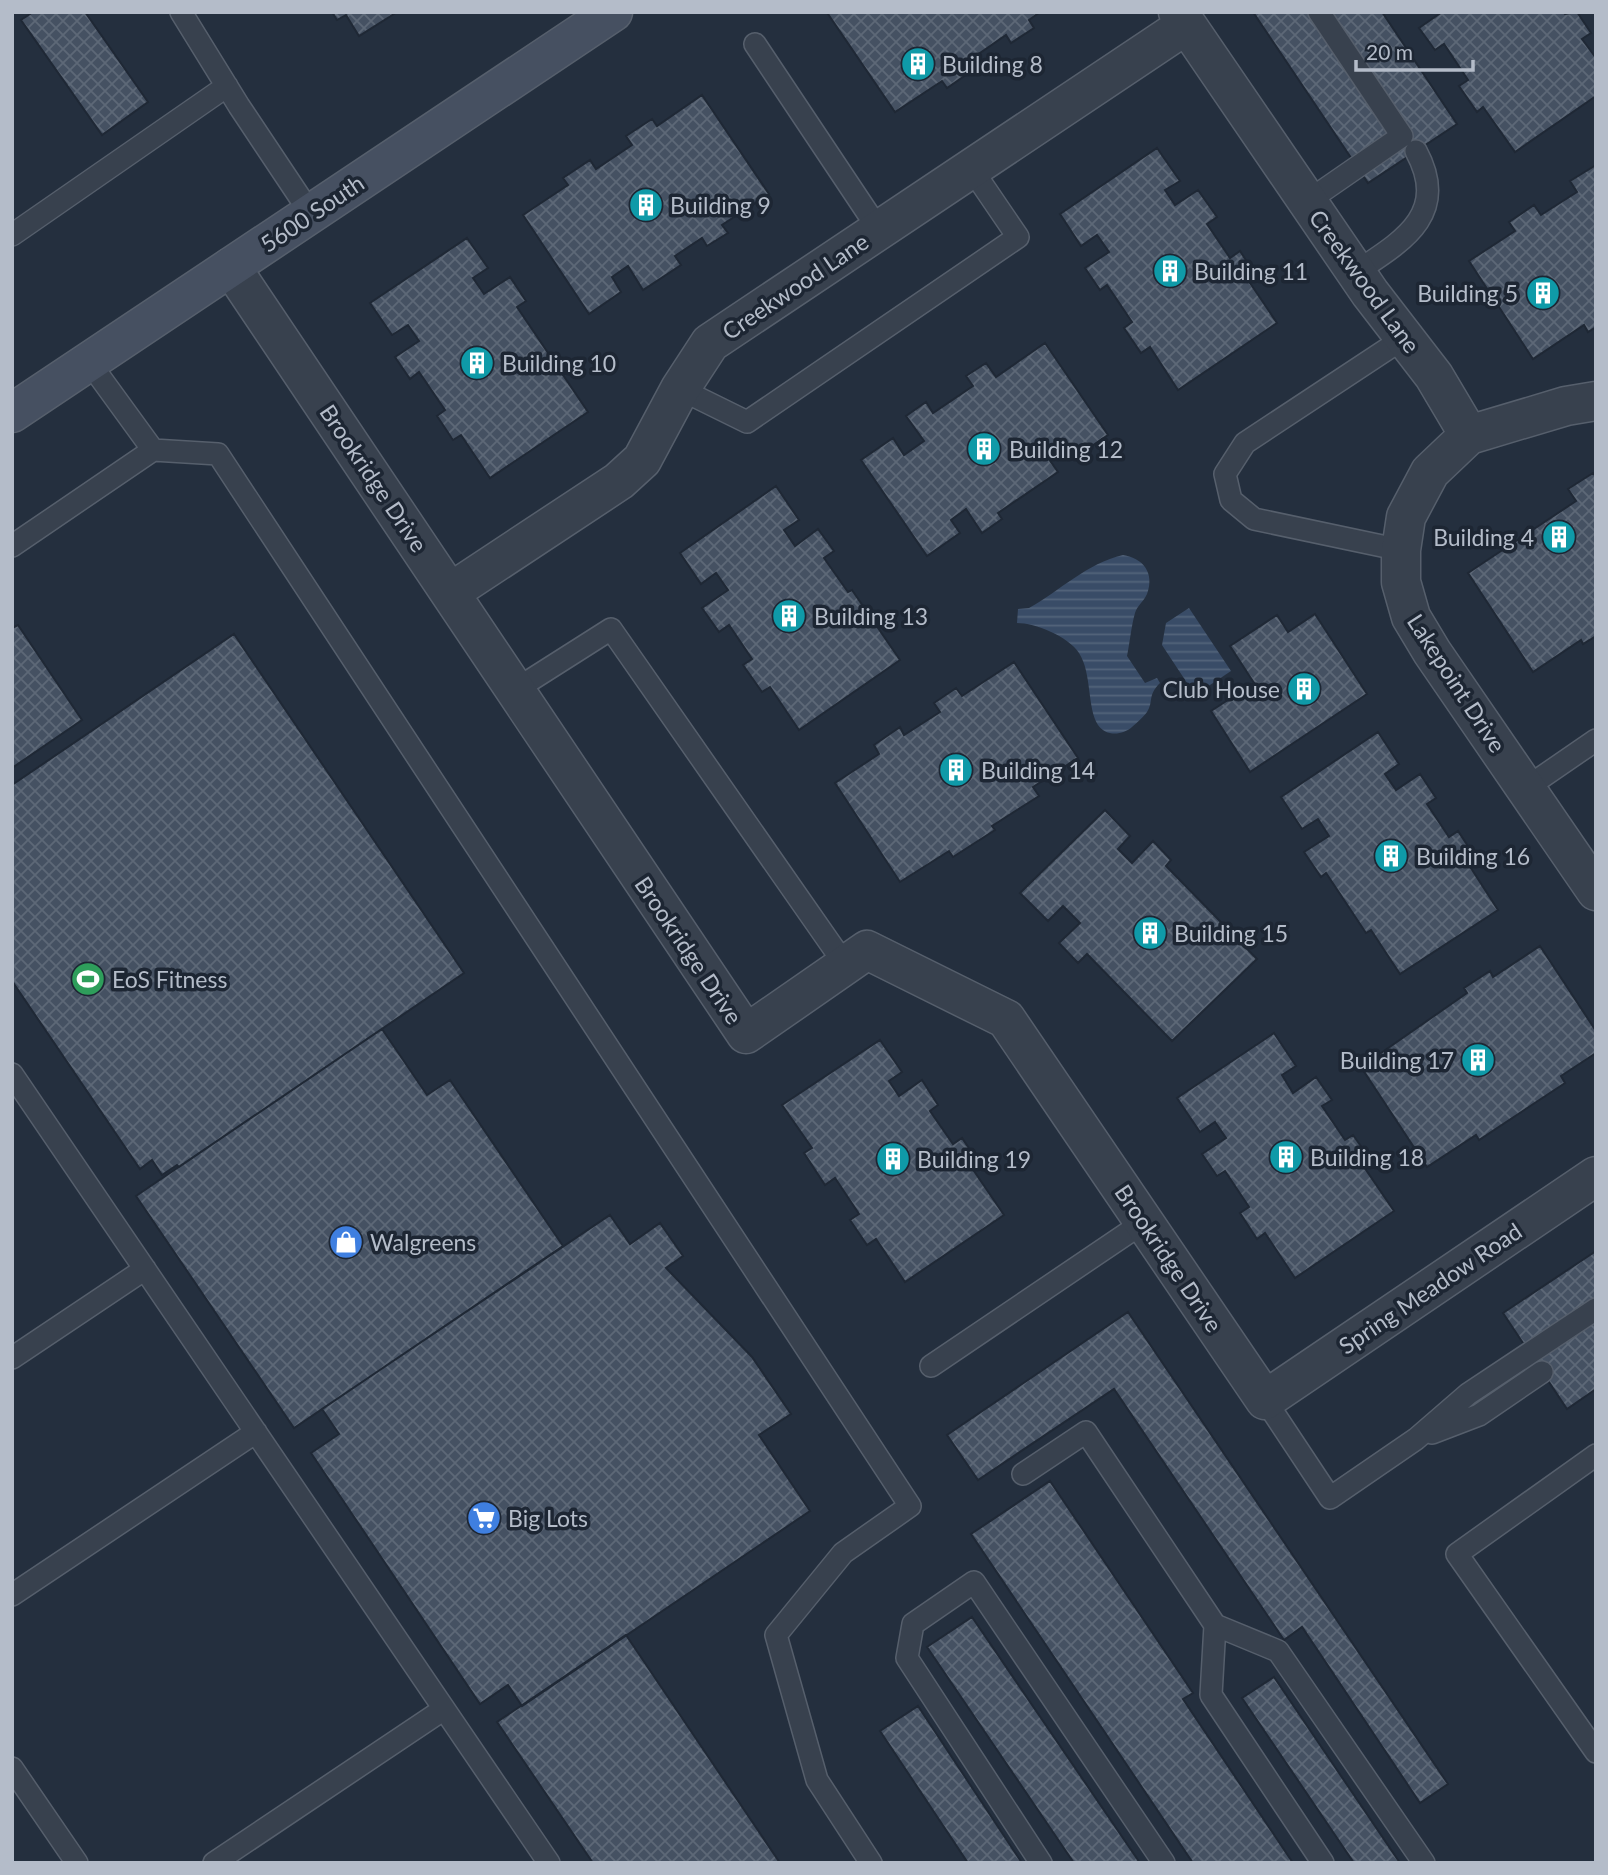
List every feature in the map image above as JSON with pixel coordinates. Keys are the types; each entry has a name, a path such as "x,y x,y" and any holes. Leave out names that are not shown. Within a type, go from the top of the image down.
{"main road":[{"name":"5600 South","path":"12,413 612,12"}],"street":[{"name":"Creekwood Lane","path":"451,592 619,481 642,460 680,389 710,343 971,168 1182,18 1356,272 1434,376 1469,435"},
{"name":"Brookridge Drive","path":"231,267 746,1034 867,950 1006,1019 1265,1400"},
{"name":"Lakepoint Drive","path":"1594,885 1410,617 1401,582 1401,550 1406,517 1430,472 1469,435 1566,406 1596,401"},
{"name":"Spring Meadow Road","path":"1265,1400 1596,1176"}],"lane":[{"path":"181,12 311,214"},
{"path":"1308,201 1402,135 1319,12"},
{"path":"755,44 878,230"},
{"path":"12,235 227,86"},
{"path":"1356,272 1402,240 1422,215 1427,201 1428,185 1426,173 1416,151"},
{"path":"680,389 747,422 1018,237 971,168"},
{"path":"1401,550 1254,519 1231,500 1225,474 1245,443 1404,338"},
{"path":"89,362 153,450"},
{"path":"12,546 153,450 218,454 910,1506 843,1553 776,1635 817,1780 872,1863"},
{"path":"515,690 611,629 846,966"},
{"path":"1526,788 1596,740"},
{"path":"12,1074 548,1863"},
{"path":"930,1366 1144,1222"},
{"path":"12,1358 145,1269"},
{"path":"1265,1400 1330,1498 1416,1439 1468,1394 1596,1309"},
{"path":"1416,1439 1479,1415 1542,1372"},
{"path":"12,1595 256,1432"},
{"path":"1023,1474 1086,1432 1215,1625 1278,1651 1424,1863"},
{"path":"1596,1455 1457,1554 1596,1752"},
{"path":"1041,1863 907,1658 913,1624 974,1582 1164,1863"},
{"path":"1215,1625 1211,1695 1323,1863"},
{"path":"214,1863 444,1709"},
{"path":"12,1768 77,1863"}],"water":[{"path":"1123,555 1141,563 1146,568 1149,579 1147,594 1135,613 1127,656 1145,683 1157,678 1160,683 1153,691 1149,708 1144,715 1128,730 1115,734 1105,732 1098,725 1092,709 1086,670 1074,647 1051,632 1033,625 1017,623 1018,609 1029,608 1097,564"},
{"path":"1189,608 1231,671 1195,695 1162,645 1166,623"}],"building":[{"path":"33,12 85,12 148,102 102,135 21,20"},
{"path":"332,12 397,12 359,36 346,15 337,20"},
{"name":"Building 8","path":"1040,12 1029,20 1034,28 1011,43 1006,35 970,60 976,68 947,88 942,81 895,112 828,14"},
{"path":"1253,12 1382,12 1457,124 1368,183"},
{"path":"1442,12 1577,12 1591,33 1582,39 1596,58 1596,96 1515,152 1483,107 1477,112 1459,86 1468,80 1444,44 1435,50 1419,28"},
{"name":"Building 9","path":"702,95 769,194 722,225 728,233 707,246 702,238 675,256 681,265 643,290 628,266 612,277 621,292 589,314 523,215 568,185 563,178 590,160 596,169 632,145 626,136 652,119 657,126"},
{"name":"Building 11","path":"1157,148 1180,181 1165,190 1175,205 1198,190 1217,217 1207,224 1230,258 1240,251 1255,274 1248,280 1277,323 1178,390 1150,347 1141,353 1124,328 1132,322 1107,285 1100,290 1085,268 1109,252 1097,235 1081,246 1060,214"},
{"name":"Building 5","path":"1596,165 1596,327 1588,332 1584,325 1533,359 1469,261 1515,231 1509,222 1534,205 1541,215 1577,192 1570,181"},
{"name":"Building 10","path":"467,238 488,268 473,278 484,294 510,277 526,301 517,307 588,412 490,478 461,435 453,440 437,416 445,410 419,372 410,379 395,357 419,341 408,325 392,335 370,303"},
{"name":"Building 12","path":"1045,343 1108,435 1074,458 1064,443 1046,455 1058,472 998,513 1002,519 982,533 966,509 951,520 960,533 927,556 861,460 893,438 904,455 924,441 906,416 926,402 933,413 973,386 966,376 986,363 996,377"},
{"name":"Building 4","path":"1593,473 1596,477 1596,636 1583,644 1581,640 1533,672 1468,573 1576,501 1568,489"},
{"name":"Building 13","path":"776,486 799,520 784,530 795,546 818,529 834,551 824,558 848,592 852,590 900,660 799,730 770,687 762,692 743,665 752,659 729,625 719,632 702,608 728,590 716,573 701,584 680,553"},
{"name":"Club House","path":"1315,614 1367,694 1250,772 1211,711 1254,683 1230,646 1277,615 1288,632"},
{"path":"18,625 82,720 12,768 12,628"},
{"path":"234,634 464,973 179,1167 177,1165 162,1175 152,1160 140,1169 12,981 12,785"},
{"name":"Building 14","path":"1014,662 1078,758 1033,787 1039,796 992,826 995,830 953,857 949,851 900,882 835,783 879,754 874,745 900,727 904,735 940,712 934,703 956,688 962,696"},
{"name":"Building 16","path":"1378,732 1399,764 1385,774 1396,790 1420,774 1436,798 1427,804 1449,837 1458,831 1477,860 1469,865 1498,910 1400,974 1371,930 1366,933 1326,873 1321,877 1304,852 1329,836 1318,819 1302,829 1281,797"},
{"name":"Building 15","path":"1105,810 1130,836 1118,849 1132,863 1153,841 1171,860 1166,866 1257,959 1172,1041 1087,954 1078,963 1059,943 1080,923 1063,906 1048,921 1020,893"},
{"name":"Building 17","path":"1540,946 1596,1031 1596,1053 1561,1076 1565,1083 1479,1140 1476,1135 1427,1167 1361,1067 1467,993 1464,988 1490,971 1493,977"},
{"path":"382,1029 427,1095 450,1080 563,1246 294,1428 136,1196"},
{"name":"Building 18","path":"1274,1033 1296,1066 1282,1075 1293,1093 1316,1077 1332,1100 1322,1106 1345,1140 1353,1135 1370,1159 1362,1164 1394,1211 1295,1278 1265,1233 1257,1239 1240,1213 1249,1207 1225,1171 1217,1176 1202,1154 1226,1138 1215,1122 1200,1132 1177,1098"},
{"name":"Building 19","path":"880,1040 902,1072 889,1081 899,1096 922,1080 938,1105 930,1111 953,1144 962,1138 981,1166 974,1171 1004,1215 905,1282 876,1239 867,1245 850,1220 859,1214 835,1178 825,1185 804,1153 812,1148 782,1105"},
{"path":"610,1215 630,1244 660,1223 683,1256 666,1268 752,1357 791,1414 759,1435 810,1511 522,1706 508,1685 480,1704 311,1453 339,1434 322,1409"},
{"path":"1596,1251 1596,1389 1567,1409 1503,1313"},
{"path":"1128,1312 1448,1784 1420,1803 1302,1627 1284,1640 1114,1389 978,1480 947,1435"},
{"path":"1050,1481 1193,1693 1183,1699 1293,1863 1193,1863 971,1534"},
{"path":"972,1617 1140,1863 1074,1863 927,1647"},
{"path":"626,1635 780,1863 593,1863 497,1722"},
{"path":"1274,1677 1400,1863 1354,1863 1242,1698"},
{"path":"918,1706 1022,1863 968,1863 880,1731"}],"place":[{"name":"Building 8","path":"918,64"},
{"name":"Building 9","path":"646,205"},
{"name":"Building 11","path":"1170,271"},
{"name":"Building 5","path":"1543,293"},
{"name":"Building 10","path":"477,363"},
{"name":"Building 12","path":"984,449"},
{"name":"Building 4","path":"1559,537"},
{"name":"Building 13","path":"789,616"},
{"name":"Club House","path":"1304,689"},
{"name":"Building 14","path":"956,770"},
{"name":"Building 16","path":"1391,856"},
{"name":"Building 15","path":"1150,933"},
{"name":"EoS Fitness","path":"88,979"},
{"name":"Building 17","path":"1478,1060"},
{"name":"Building 18","path":"1286,1157"},
{"name":"Building 19","path":"893,1159"},
{"name":"Walgreens","path":"346,1242"},
{"name":"Big Lots","path":"484,1518"}]}
